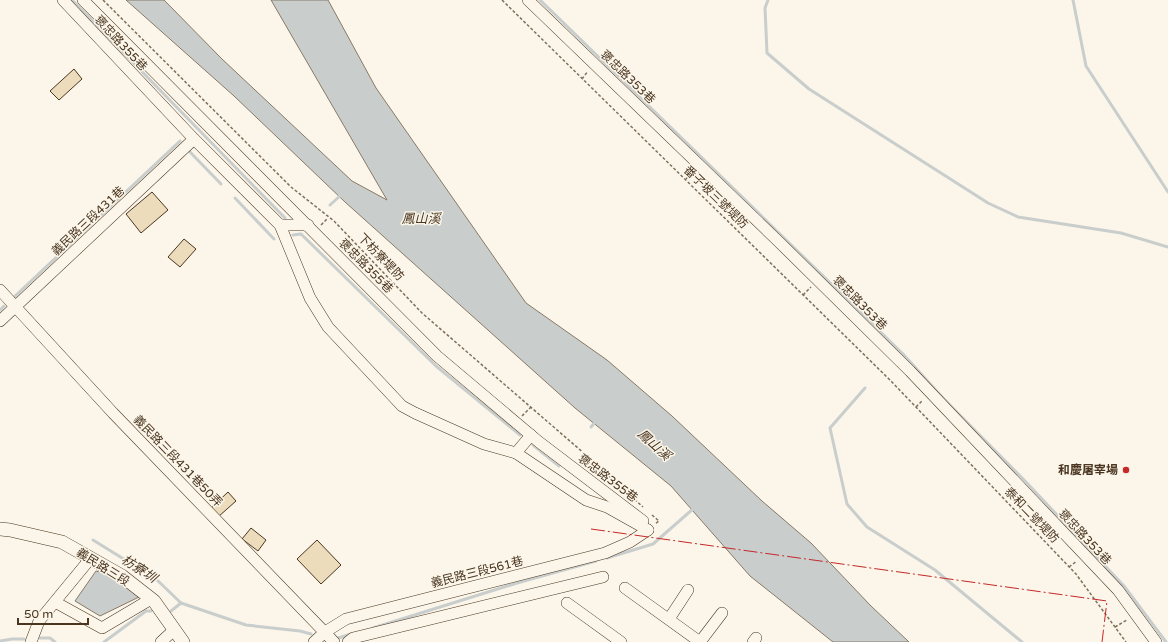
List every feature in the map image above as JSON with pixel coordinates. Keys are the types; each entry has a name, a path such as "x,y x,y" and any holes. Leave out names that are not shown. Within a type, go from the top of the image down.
{"main road":[{"name":"義民路三段","path":"0,529 62,542 122,576 151,599 184,642"}],"street":[{"name":"褒忠路355巷","path":"63,0 194,139 280,225"},
{"name":"褒忠路355巷","path":"83,0 437,356 531,435 646,523 648,530"},
{"name":"褒忠路353巷","path":"528,0 728,192 910,370 1118,590 1156,642"},
{"name":"義民路三段431巷","path":"0,321 194,139"},
{"path":"308,225 280,225 310,298 328,327 402,406 484,444 516,453 586,500 607,507 648,530"},
{"name":"義民路三段431巷50弄","path":"0,290 113,413 334,642"},
{"path":"516,453 531,435"},
{"name":"義民路三段561巷","path":"314,642 325,632 346,619 605,553 630,542 648,530"},
{"path":"30,642 39,621 90,559"},
{"path":"348,642 353,638 603,577"},
{"path":"625,588 700,642 722,613"},
{"path":"669,619 688,590"},
{"path":"55,602 102,628 151,599"},
{"path":"567,603 621,642"},
{"path":"162,642 174,630"}],"path":[{"name":"下枋寮堤防","path":"103,0 291,187 334,221 422,312 586,455 643,507"},
{"name":"番子坡三號堤防","path":"502,0 916,407"},
{"name":"泰和二號堤防","path":"916,407 1076,574 1126,642"},
{"path":"649,512 655,518"},
{"path":"1115,628 1136,614"}],"water":[{"name":"鳳山溪","path":"126,0 164,0 222,59 352,181 387,200 271,0 328,0 376,88 526,303 607,360 672,416 762,501 811,543 871,606 909,642 833,642 750,576 671,486 575,408 345,202 234,96"},
{"path":"96,571 117,577 139,597 100,616 75,601"}],"building":[{"path":"74,69 82,79 59,100 50,91"},
{"path":"152,192 168,210 141,233 126,214"},
{"path":"184,239 196,249 180,267 168,257"},
{"path":"228,492 236,501 218,517 210,509"},
{"path":"251,528 266,540 258,551 242,539"},
{"path":"317,540 341,565 321,584 297,559"}],"waterway":[{"path":"72,0 285,218"},
{"path":"540,0 903,354 943,398 1025,481 1124,586 1166,642"},
{"path":"768,0 765,8 767,53 809,89 988,203 1018,217 1121,233 1168,247"},
{"path":"1073,0 1086,66 1168,192"},
{"path":"13,298 180,141"},
{"path":"190,152 221,184"},
{"path":"330,205 341,195"},
{"path":"235,198 274,239"},
{"path":"293,235 301,234 436,366 520,435"},
{"path":"0,310 4,306"},
{"path":"865,388 830,428 847,504 867,527 935,570 1022,642"},
{"path":"591,427 596,421"},
{"path":"533,445 559,466"},
{"path":"607,558 653,544 694,508"},
{"name":"枋寮圳","path":"93,540 156,579 181,603"},
{"path":"373,628 517,583 596,561"},
{"path":"171,611 181,603 246,625 300,631 311,634"},
{"path":"104,642 146,611 151,611"},
{"path":"335,639 351,634"},
{"path":"40,638 50,638 55,642"},
{"path":"0,641 24,639"}],"power":[{"path":"591,529 1107,601 1102,642"}],"place":[{"name":"和慶屠宰場","path":"1126,470"}]}
